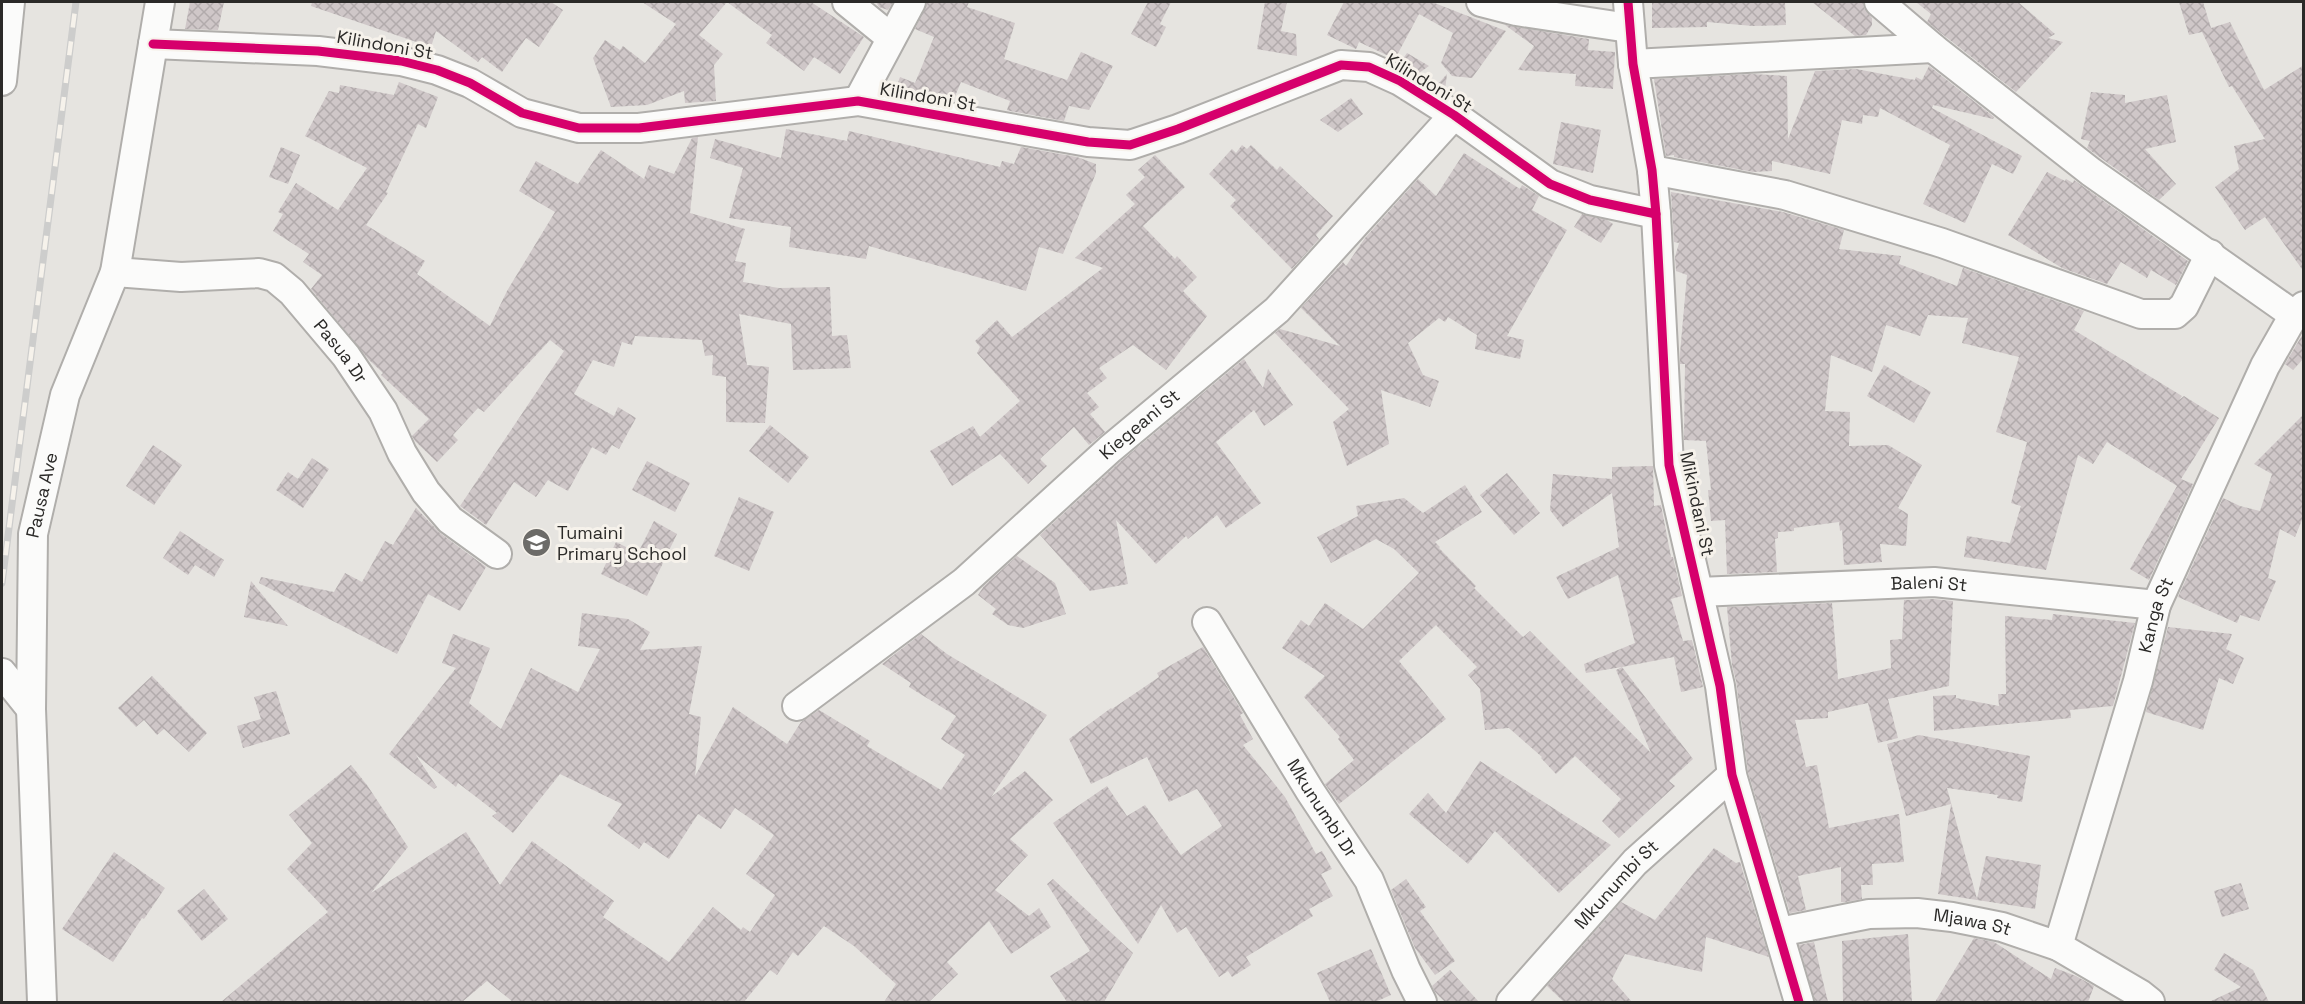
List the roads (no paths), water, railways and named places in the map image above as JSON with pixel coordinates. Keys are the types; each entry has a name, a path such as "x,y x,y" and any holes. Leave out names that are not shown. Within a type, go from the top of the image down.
{"street":[{"path":"2,81 10,2"},
{"name":"Pausa Ave","path":"42,1002 31,709 33,534 64,395 115,272 160,2"},
{"path":"847,2 890,37"},
{"path":"858,101 890,37 911,2"},
{"path":"1481,2 1516,11 1628,15"},
{"path":"1879,2 1933,48 2091,172 2210,254 2299,310"},
{"name":"Mikindani St","path":"1628,15 1633,64 1652,170 1669,465 1720,686 1732,775 1799,1002"},
{"name":"Kilindoni St","path":"153,44 318,51 401,61 437,70 470,83 522,113 579,128 639,128 858,101 1088,142 1130,145 1178,129 1341,65 1369,67 1400,81 1454,115 1550,184 1590,200 1656,214"},
{"path":"1633,64 1933,48"},
{"name":"Kiegeani St","path":"798,706 964,582 1110,449 1277,310 1454,115"},
{"path":"1652,170 1785,195 1942,243 2141,314 2165,316 2175,314 2184,306 2210,254"},
{"name":"Pasua Dr","path":"115,272 181,277 259,273 274,277 292,292 346,356 383,411 402,453 426,492 450,520 497,554"},
{"name":"Kanga St","path":"2058,946 2138,681 2156,604 2265,366 2299,310"},
{"name":"Baleni St","path":"1699,592 1934,582 2156,604"},
{"name":"Mkunumbi Dr","path":"1207,622 1310,791 1369,880 1422,1002"},
{"path":"2,673 31,709"},
{"name":"Mkunumbi St","path":"1511,1002 1635,862 1732,775"},
{"name":"Mjawa St","path":"1779,932 1869,914 1917,913 2002,927 2058,946 2150,1002"}],"railway":[{"path":"2,583 76,2"}],"place":[{"name":"Tumaini Primary School","path":"536,543"}]}
